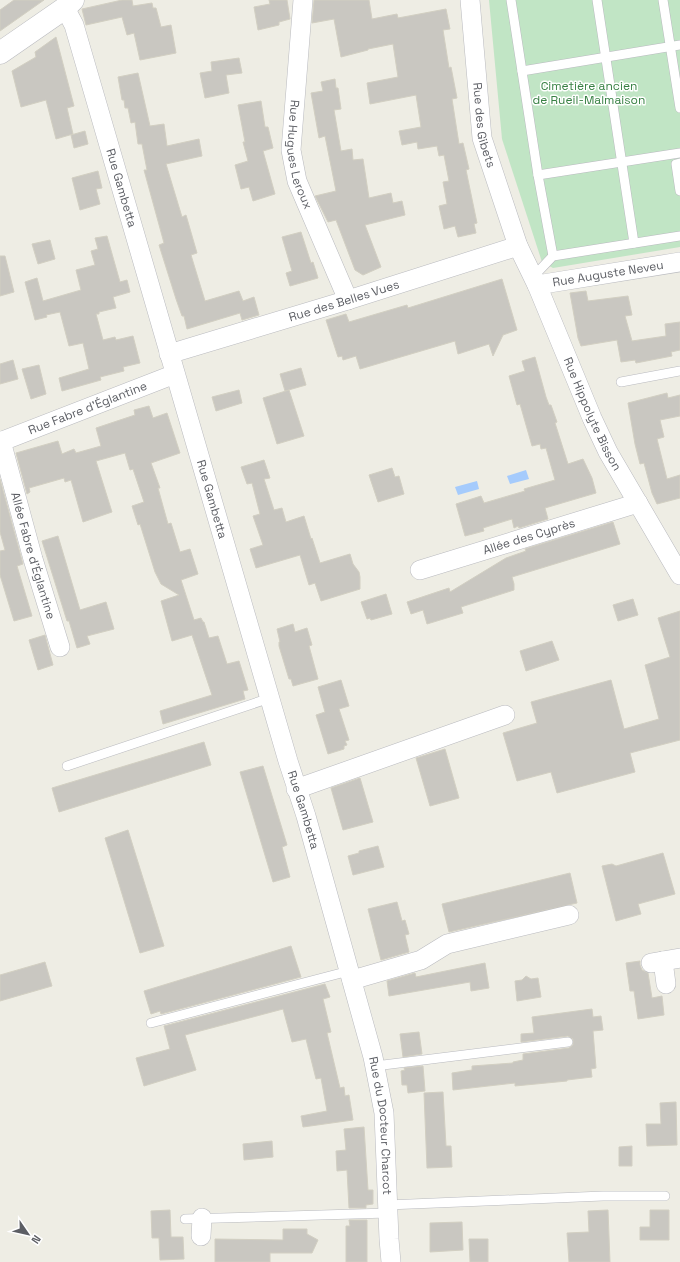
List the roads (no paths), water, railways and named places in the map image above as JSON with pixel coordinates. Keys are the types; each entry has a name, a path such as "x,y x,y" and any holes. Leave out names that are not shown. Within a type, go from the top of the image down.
{"street":[{"name":"Rue Hugues Leroux","path":"304,0 291,150 297,181 348,300"},
{"name":"Rue des Gibets","path":"470,0 482,138 518,246"},
{"path":"0,53 69,4"},
{"name":"Rue Gambetta","path":"69,4 169,354 296,789 306,816 352,981"},
{"name":"Rue des Belles Vues","path":"169,354 348,300 518,246"},
{"name":"Rue Hippolyte Bisson","path":"518,246 535,281 608,452 680,575"},
{"name":"Rue Auguste Neveu","path":"535,281 680,262"},
{"name":"Rue Fabre d'Églantine","path":"0,441 175,374"},
{"name":"Allée Fabre d'Églantine","path":"0,441 33,559 60,647"},
{"name":"Allée des Cyprès","path":"420,570 638,503"},
{"path":"296,789 505,715"},
{"path":"352,981 421,960 447,944 569,915"},
{"path":"665,960 666,984"},
{"name":"Rue du Docteur Charcot","path":"352,981 374,1066 384,1113 391,1262"}],"lane":[{"path":"511,0 538,175 553,256"},
{"path":"597,0 634,243"},
{"path":"663,0 676,46 680,108"},
{"path":"522,71 676,46"},
{"path":"538,175 680,153"},
{"path":"680,163 676,164 680,191"},
{"path":"535,281 553,256 680,236"},
{"path":"621,382 680,371"},
{"path":"67,766 270,698"},
{"path":"152,1023 352,981"},
{"path":"374,1066 568,1042"},
{"path":"196,1224 388,1209 603,1196 665,1196"}],"water":[{"path":"526,470 529,479 510,484 507,476"},
{"path":"477,481 479,489 458,495 455,487"}],"park label":[{"name":"Cimetière ancien de Rueil-Malmaison","path":"589,93"}]}
